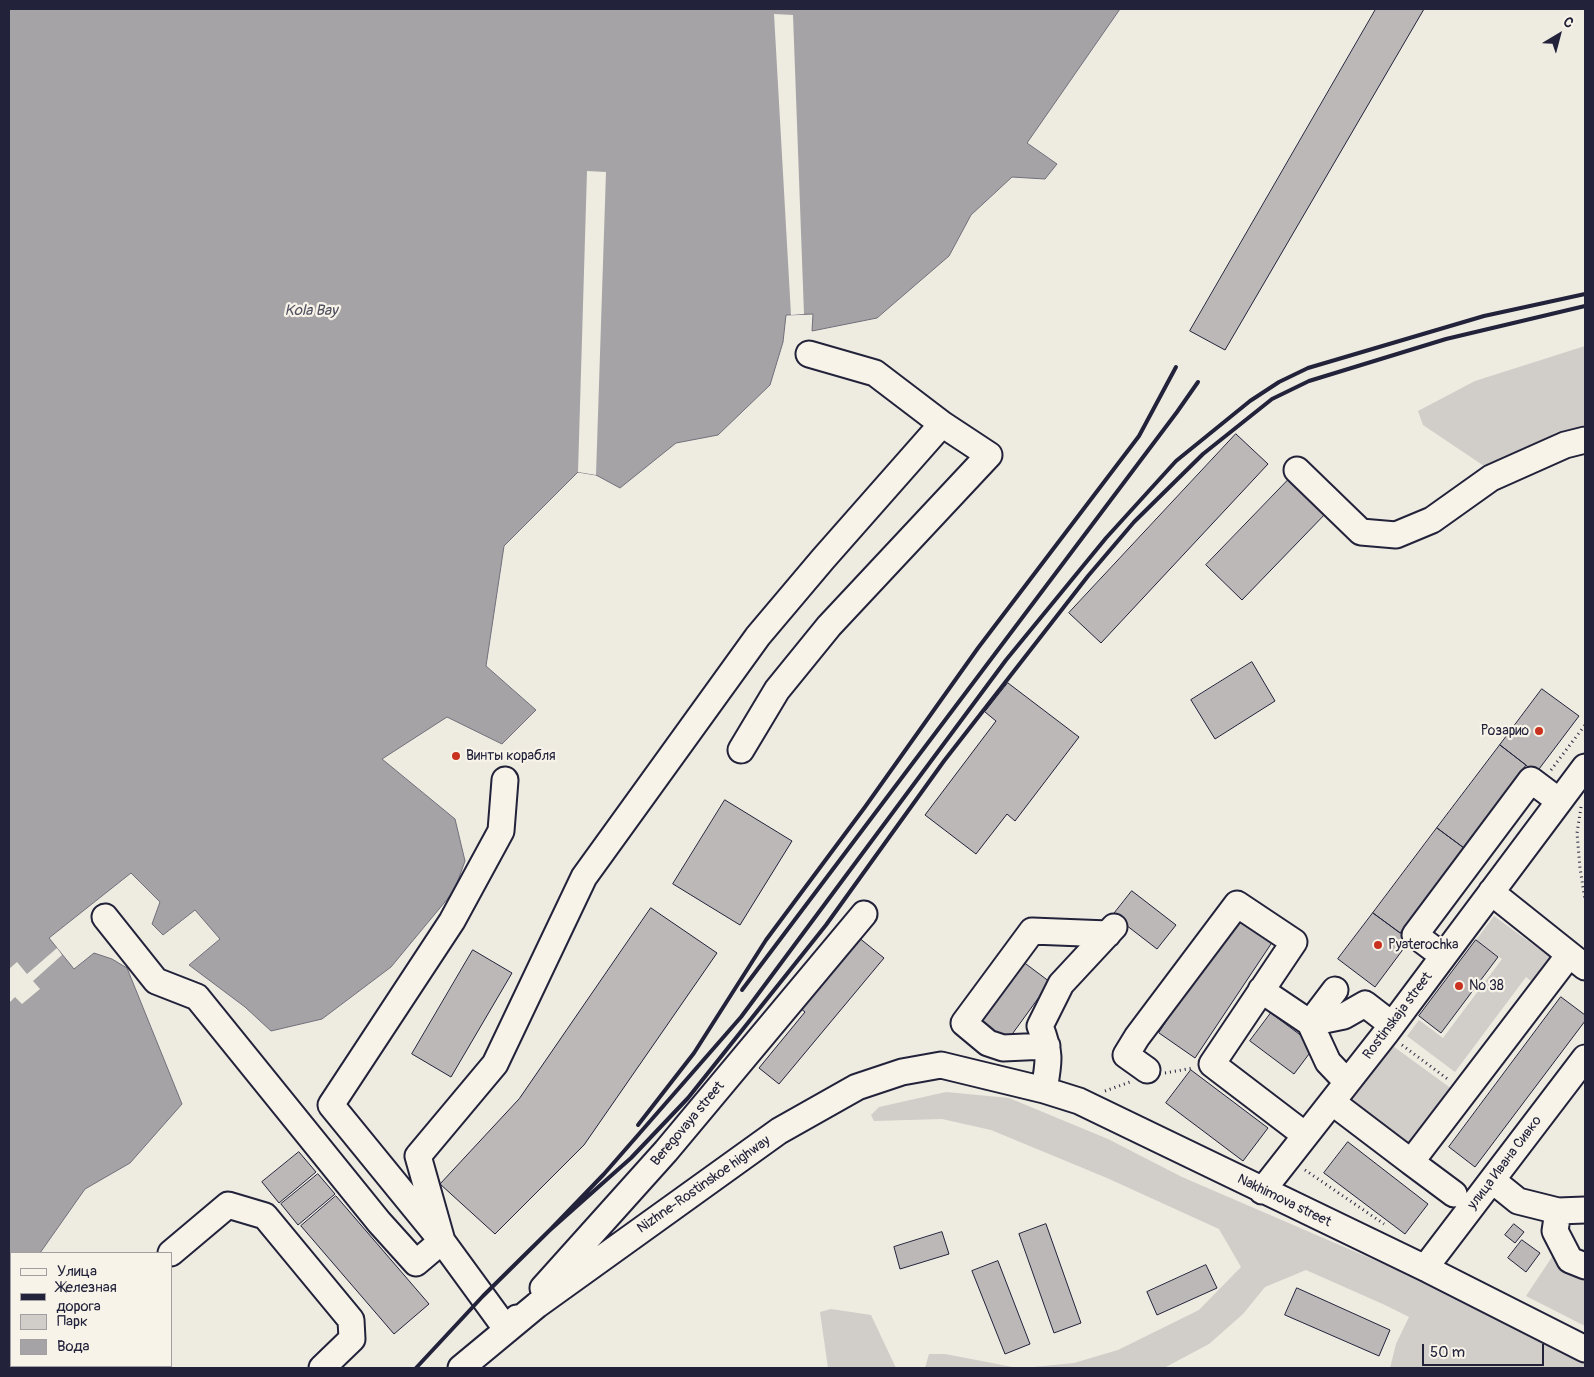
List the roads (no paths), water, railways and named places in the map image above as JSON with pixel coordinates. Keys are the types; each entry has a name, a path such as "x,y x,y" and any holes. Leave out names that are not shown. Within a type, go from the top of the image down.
{"street":[{"path":"741,750 777,690 829,626 989,455 942,424 875,373 810,354"},
{"path":"442,1240 418,1156 495,1064 584,876 758,636 942,424"},
{"path":"1297,470 1361,532 1396,534 1432,520 1491,478 1565,445 1585,440"},
{"name":"Rostinskaja street","path":"1262,1191 1389,1028 1560,801 1581,779"},
{"path":"505,780 501,831 452,921 331,1105 442,1240 507,1330"},
{"path":"1443,956 1415,936 1457,879 1532,780 1560,801"},
{"path":"1411,1162 1465,1092 1577,961 1488,896 1457,879"},
{"path":"1145,1075 1126,1055 1137,1037 1236,904 1294,942 1212,1064 1306,1135"},
{"name":"Beregovaya street","path":"507,1330 666,1151 864,914"},
{"path":"105,918 156,981 196,997 379,1222 416,1263 442,1240"},
{"path":"1044,1090 1049,1060 1048,1046 1040,1026 1061,984 1113,928 1032,931 964,1023 988,1043 1003,1048 1048,1046"},
{"path":"1261,990 1310,1023 1328,1062 1347,1082"},
{"path":"1310,1023 1335,990"},
{"path":"1310,1023 1344,1016 1365,1004 1389,1028"},
{"name":"улица Ивана Сивко","path":"1425,1268 1585,1058"},
{"name":"Nizhne-Rostinskoe highway","path":"461,1368 602,1257 779,1131 857,1087 902,1072 941,1065 975,1073"},
{"name":"Nakhimova street","path":"975,1073 1044,1090 1079,1102 1425,1268 1585,1349"},
{"path":"1332,1102 1454,1194"},
{"path":"1492,1180 1518,1201 1558,1212 1585,1210"},
{"path":"172,1252 228,1205 265,1216 351,1320 352,1338 322,1368"},
{"path":"1558,1212 1555,1230 1570,1260 1585,1266"}],"water":[{"name":"Kola Bay","path":"9,9 1120,9 1027,143 1057,164 1045,179 1012,177 971,215 949,256 877,318 812,331 813,314 786,315 783,342 770,385 718,435 676,443 620,488 596,475 578,472 504,546 486,666 536,710 502,744 447,717 382,759 455,819 465,861 454,891 391,967 322,1019 271,1031 245,1007 189,965 220,939 195,910 163,935 152,924 160,902 131,873 49,938 74,969 94,953 112,959 127,968 182,1104 130,1163 85,1189 41,1252 9,1251"}],"railway":[{"path":"1585,294 1484,316 1308,368 1279,382 1250,401 1176,461 1106,538 1006,660 741,1017 604,1174 550,1230 631,1158 688,1098 826,925 944,761 1088,576 1134,522 1203,454 1272,399 1309,381 1446,339 1585,306"},
{"path":"638,1125 694,1053 766,940 865,807 978,648 1139,436 1176,367"},
{"path":"742,990 1198,382"},
{"path":"416,1368 483,1296 555,1225"}],"place":[{"name":"Розарио","path":"1539,731"},
{"name":"Винты корабля","path":"456,756"},
{"name":"Pyaterochka","path":"1378,945"},
{"name":"№ 38","path":"1459,986"}]}
